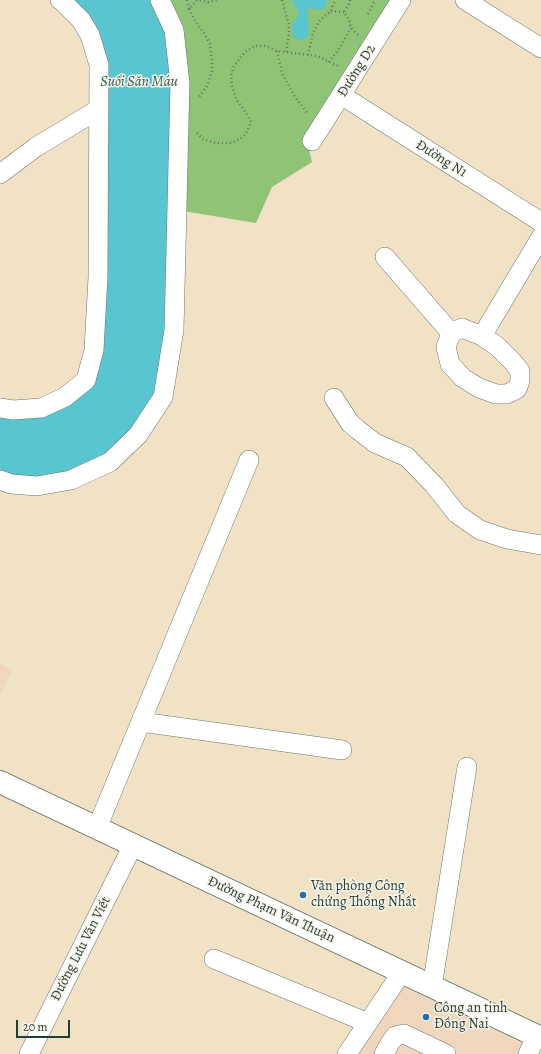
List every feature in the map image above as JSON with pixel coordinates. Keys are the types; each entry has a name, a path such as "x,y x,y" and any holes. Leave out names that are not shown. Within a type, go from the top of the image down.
{"main road":[{"name":"Đường Phạm Văn Thuận","path":"0,782 402,972 535,1043"}],"street":[{"path":"0,408 13,410 40,408 65,397 86,380 94,350 98,277 99,65 90,35 81,20 60,0"},
{"path":"0,480 11,484 37,486 71,480 110,462 138,435 163,397 174,330 180,83 174,30 160,0"},
{"name":"Đường D2","path":"316,135 401,0"},
{"path":"465,0 541,48"},
{"name":"Đường N1","path":"341,95 541,222"},
{"path":"0,174 36,147 99,109"},
{"path":"482,336 541,237"},
{"path":"385,257 451,333"},
{"path":"462,328 482,336 500,349 520,371 520,381 517,388 507,394 496,394 479,388 463,378 450,364 446,347 451,333 462,328"},
{"path":"334,398 350,423 375,443 407,457 434,485 457,514 480,530 507,539 541,545"},
{"path":"97,828 249,460"},
{"path":"141,722 342,750"},
{"path":"432,987 467,767"},
{"name":"Đường Lưu Văn Viết","path":"29,1054 133,845"},
{"path":"214,959 368,1023"},
{"path":"347,1054 402,972"},
{"path":"384,1054 395,1036 404,1034 446,1054"}],"path":[{"path":"187,0 189,9 195,21 210,44 212,60 212,71 207,86 196,101"},
{"path":"189,9 198,0 208,2 218,0"},
{"path":"282,0 289,25 286,52"},
{"path":"308,55 313,33 320,20 331,11 335,0"},
{"path":"344,12 350,0"},
{"path":"331,11 344,12"},
{"path":"344,12 351,28 373,46"},
{"path":"329,62 339,49 351,28"},
{"path":"193,128 203,139 215,143 230,143 240,139 246,134 251,122 236,99 231,76 234,66 245,52 255,46 265,46 277,51 317,56 354,74"},
{"path":"277,51 282,73 316,135"}],"shaded area":[{"path":"0,664 12,670 0,695"},
{"name":"Công an tỉnh Đồng Nai","path":"402,983 541,1050 541,1054 355,1054"}],"green space":[{"path":"168,0 396,0 307,142 312,162 272,187 256,223 183,211"}],"water":[{"name":"Suối Săn Máu","path":"71,0 154,0 167,32 174,82 168,328 157,394 133,431 107,456 69,475 35,479 0,474 0,414 92,384 105,63"},
{"path":"292,0 328,0 324,8 319,10 308,8 308,35 306,38 301,40 296,39 293,36 292,24 299,13"}],"place":[{"name":"Văn phòng Công chứng Thống Nhất","path":"303,895"},
{"name":"Công an tỉnh Đồng Nai","path":"426,1017"}]}
